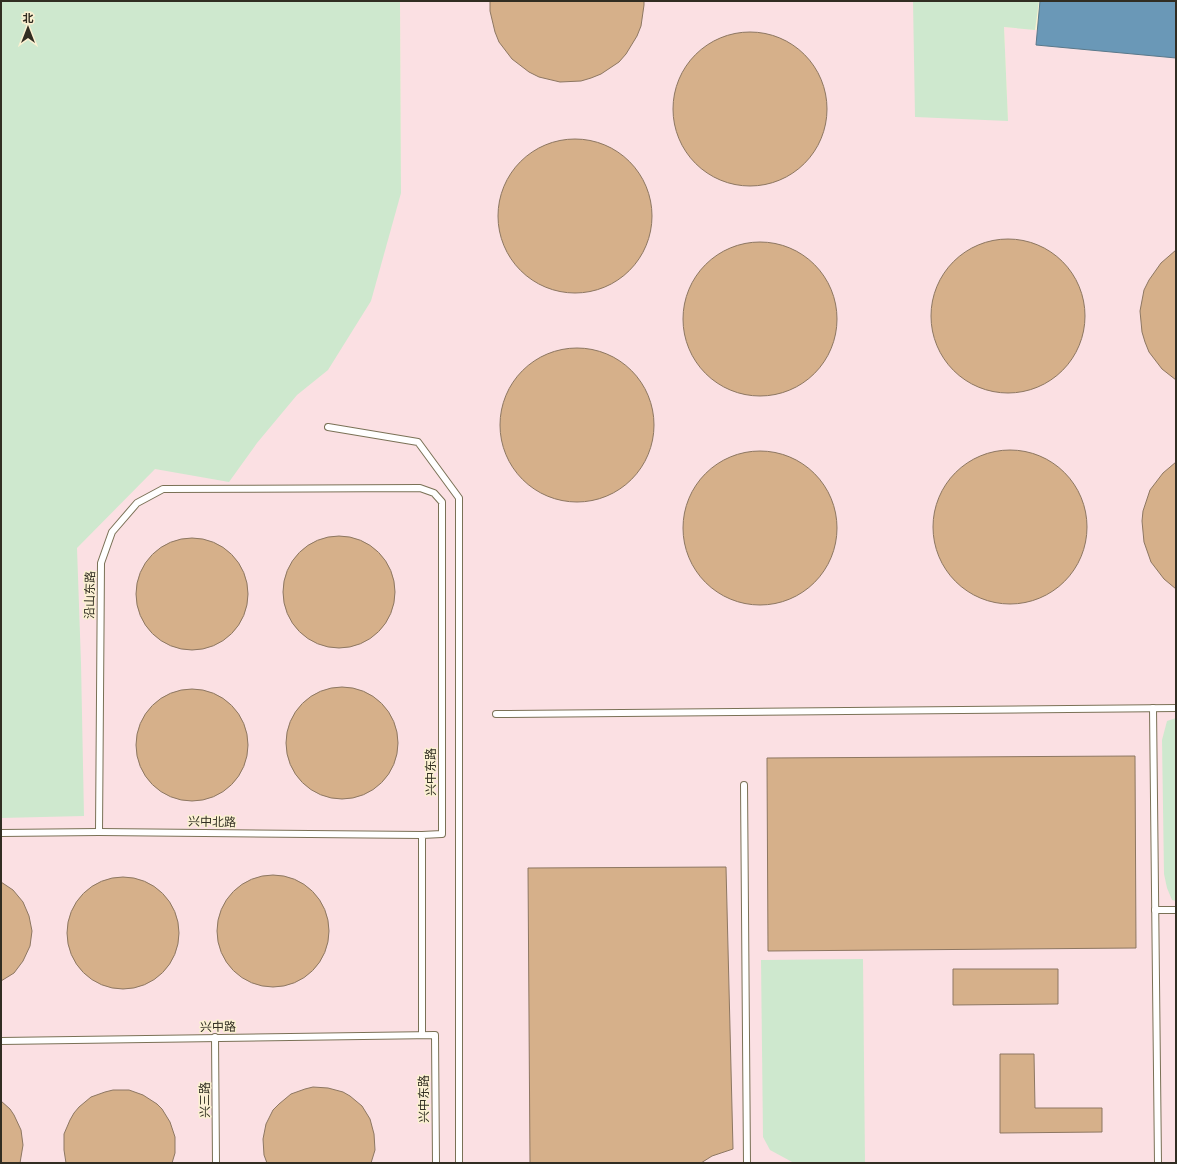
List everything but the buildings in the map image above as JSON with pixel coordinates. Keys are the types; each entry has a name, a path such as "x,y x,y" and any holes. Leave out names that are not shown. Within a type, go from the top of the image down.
{"lane":[{"path":"328,427 418,442 459,498 459,1163"},
{"name":"沿山东路","path":"99,832 101,563 112,532 137,503 163,489 420,488 434,493"},
{"name":"兴中东路","path":"422,835 442,834 442,502 434,493"},
{"path":"1153,708 1158,1163"},
{"path":"496,714 1176,708"},
{"path":"744,785 747,1163"},
{"name":"兴中北路","path":"1,834 99,832 422,835"},
{"path":"422,835 422,1035"},
{"path":"1155,910 1176,910"},
{"name":"兴中东路","path":"435,1035 436,1163"},
{"name":"兴中路","path":"1,1040 435,1035"},
{"name":"兴三路","path":"215,1038 216,1163"}],"shaded area":[{"path":"400,1 913,1 1008,121 1004,27 1176,42 1176,1163 1,1163 1,406 401,193"}],"green space":[{"path":"1,1 400,1 401,193 371,301 328,370 297,395 257,443 229,482 155,469 77,548 84,816 1,818"},
{"path":"913,1 1039,1 1035,30 1004,27 1008,121 915,117"},
{"path":"1176,718 1176,901 1172,900 1167,888 1164,874 1162,740 1167,721"},
{"path":"863,959 865,1163 794,1163 770,1150 763,1137 761,960"}],"water":[{"path":"1040,1 1176,1 1176,58 1036,45"}]}
